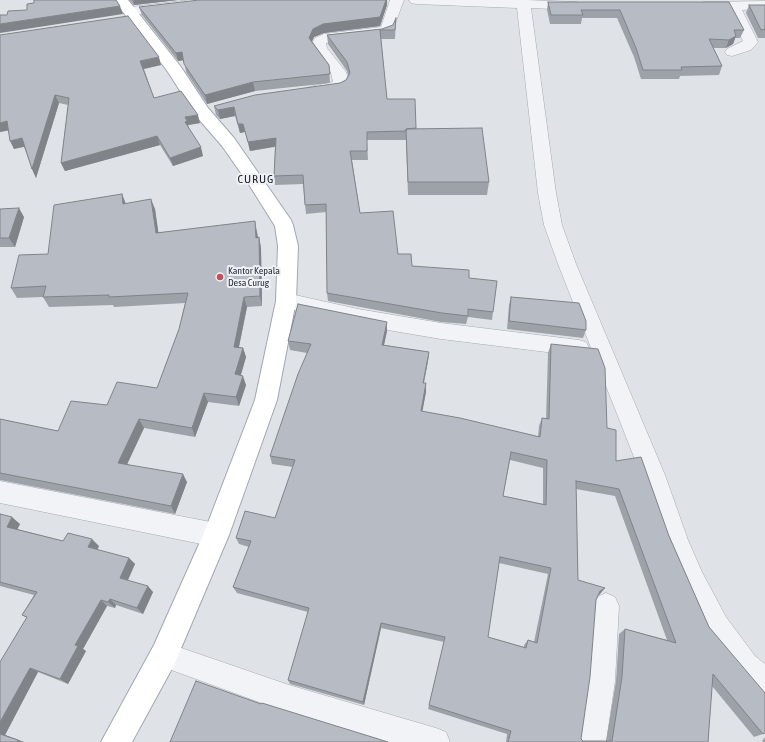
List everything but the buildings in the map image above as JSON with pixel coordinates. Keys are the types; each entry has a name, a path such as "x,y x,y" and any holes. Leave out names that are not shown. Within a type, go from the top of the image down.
{"main road":[{"path":"116,742 164,655 216,535 266,400 286,301 288,246 284,225 208,110 127,13"}],"street":[{"path":"127,13 225,0"},
{"path":"301,92 335,88 340,85 341,82 338,72 320,49 318,44 320,41 324,38 381,32 387,29 397,0"},
{"path":"416,0 524,5 592,6"},
{"path":"524,5 550,212 567,264 653,475 683,559 704,605 732,648 746,665 765,682"},
{"path":"688,6 765,5"},
{"path":"732,52 746,47 751,42 733,6"},
{"path":"286,301 358,317 441,331 603,350"},
{"path":"0,492 216,535"},
{"path":"592,742 601,681 606,606"},
{"path":"164,655 289,698 436,742"}],"place":[{"name":"Kantor Kepala Desa Curug","path":"220,277"}],"district":[{"name":"CURUG","path":"256,179"}]}
